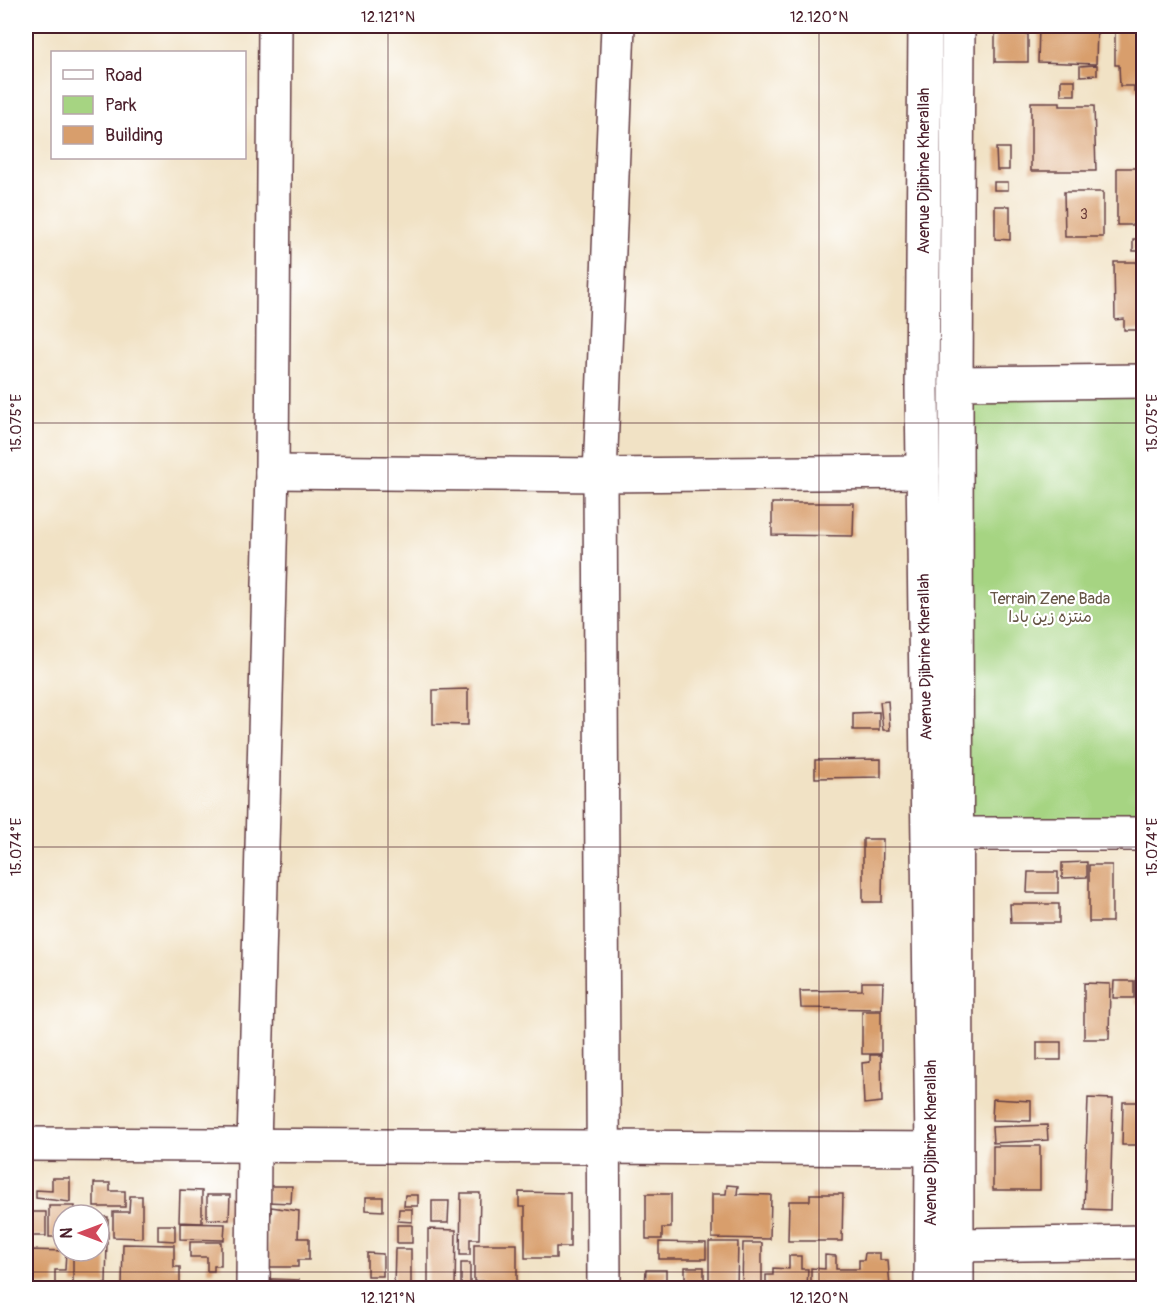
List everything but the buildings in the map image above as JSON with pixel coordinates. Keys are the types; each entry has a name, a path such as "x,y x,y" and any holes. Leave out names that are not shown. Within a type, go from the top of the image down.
{"street":[{"path":"253,1288 254,1145 272,472 275,26"},
{"path":"604,1288 600,475 618,26"},
{"name":"Avenue Djibrine Kherallah","path":"925,26 923,472 945,1149 957,1245 957,1288"},
{"name":"Avenue Djibrine Kherallah","path":"931,1288 945,1149 956,834 958,26"},
{"path":"956,383 1143,381"},
{"path":"272,472 600,475 923,472"},
{"path":"956,834 1143,834"},
{"path":"26,1144 604,1149 945,1149"},
{"path":"957,1245 1143,1242"}],"green space":[{"name":"Terrain Zene Bada منتزه زين بادا","path":"956,383 1143,384 1143,834 956,834"}]}
